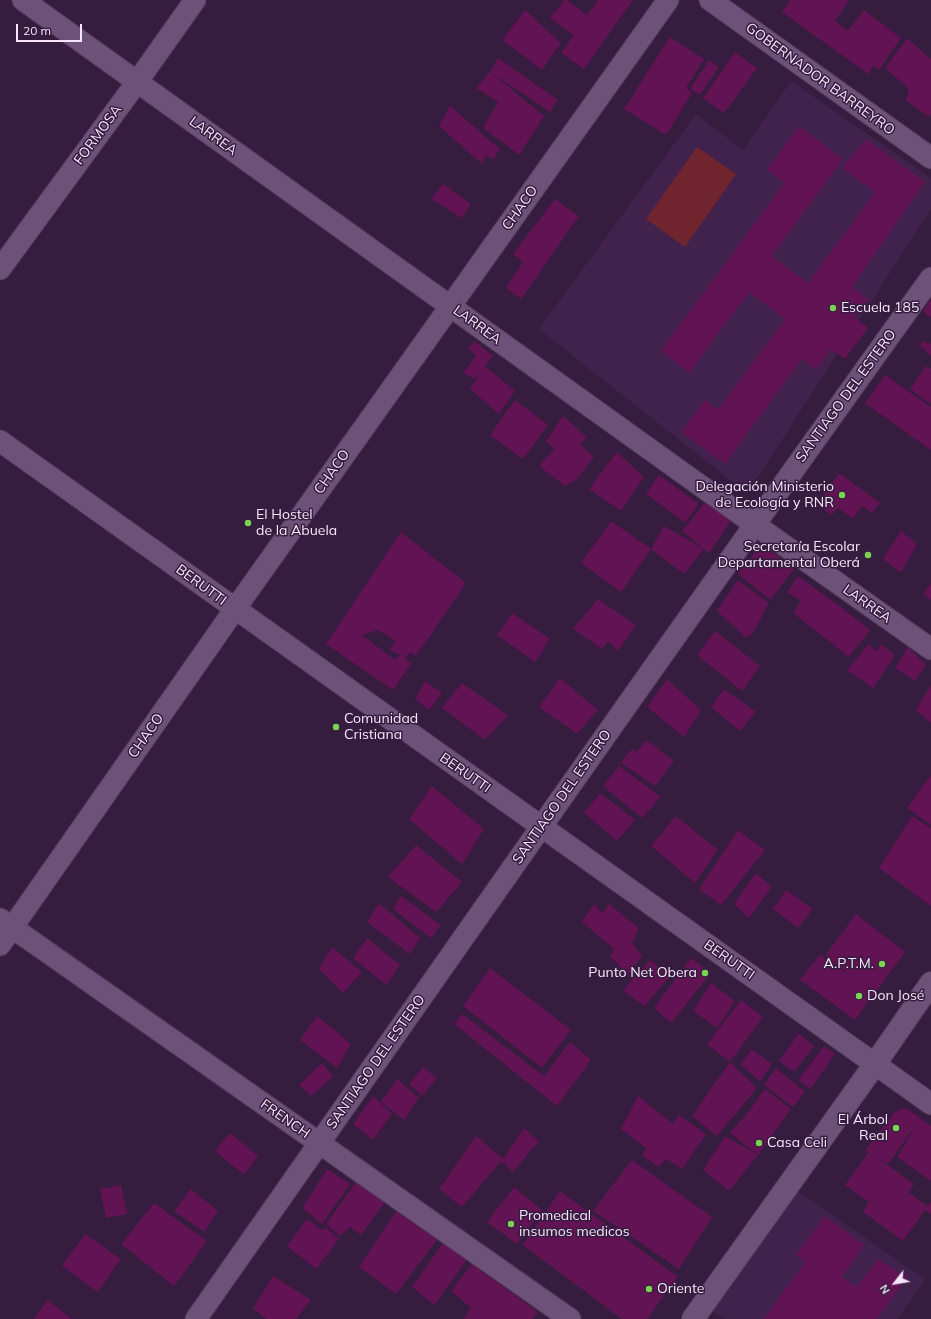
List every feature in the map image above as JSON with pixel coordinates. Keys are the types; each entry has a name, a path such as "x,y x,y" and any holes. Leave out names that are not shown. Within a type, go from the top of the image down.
{"main road":[{"path":"693,1319 931,983"}],"street":[{"name":"LARREA","path":"23,0 754,524 931,649"},
{"name":"FORMOSA","path":"0,269 196,0"},
{"name":"CHACO","path":"0,945 6,924 235,608 668,0"},
{"name":"GOBERNADOR BARREYRO","path":"710,0 931,158"},
{"name":"SANTIAGO DEL ESTERO","path":"196,1319 754,524 931,278"},
{"name":"BERUTTI","path":"0,440 931,1104"},
{"name":"FRENCH","path":"6,924 570,1319"}],"shaded area":[{"path":"791,81 931,178 931,209 758,477 740,488 539,329 696,114 743,150"},
{"path":"697,147 736,174 685,247 646,219"},
{"path":"793,1188 925,1279 898,1319 724,1319 711,1310"}],"building":[{"path":"564,0 567,0 587,15 573,35 550,18"},
{"path":"598,0 633,0 584,69 561,53"},
{"path":"790,0 849,0 835,21 848,31 864,10 901,38 879,70 874,66 868,74 782,12"},
{"path":"525,10 561,43 542,70 502,40"},
{"path":"670,37 704,59 686,88 692,93 666,135 624,109"},
{"path":"907,38 931,59 931,114 929,117 905,100 908,95 908,88 885,68"},
{"path":"735,52 757,68 724,113 703,98"},
{"path":"498,58 558,100 550,112 492,73 544,116 519,155 483,128 498,102 476,88 490,72"},
{"path":"709,60 719,67 700,95 690,89"},
{"path":"450,106 500,149 493,159 486,156 482,164 439,126"},
{"path":"799,126 843,159 772,256 808,283 875,192 842,168 866,139 925,182 852,287 868,299 854,317 868,328 845,359 831,349 816,370 802,359 725,464 681,432 705,400 718,410 785,319 749,292 689,373 661,351 784,183 767,170"},
{"path":"443,184 471,204 462,218 431,199"},
{"path":"555,199 579,216 521,299 506,288 523,262 513,254"},
{"path":"931,300 931,316 930,317 923,311"},
{"path":"474,341 493,356 475,379 463,373 476,356 469,348"},
{"path":"923,341 930,344 931,342 931,356 920,346"},
{"path":"485,366 515,391 499,414 470,389"},
{"path":"926,366 931,369 931,404 910,389"},
{"path":"885,375 931,407 931,450 865,403"},
{"path":"515,400 548,425 523,459 490,435"},
{"path":"563,416 587,437 580,444 594,457 576,480 565,486 539,466 554,449 546,441"},
{"path":"617,452 644,477 621,511 589,489"},
{"path":"839,473 880,503 872,513 862,506 853,519 838,508 832,515 817,504"},
{"path":"659,475 699,504 685,523 646,494"},
{"path":"707,500 725,512 730,522 709,553 682,531"},
{"path":"611,521 651,549 621,592 581,563"},
{"path":"664,526 704,549 684,574 651,549"},
{"path":"901,531 917,544 901,573 883,559"},
{"path":"401,532 466,583 416,656 410,652 405,659 412,663 393,690 326,644","holes":["378,630 396,641 389,650 400,655 395,660 362,635"]},
{"path":"758,548 769,549 794,569 770,600 738,574"},
{"path":"798,576 870,630 849,657 793,613 801,601 787,592"},
{"path":"738,580 769,603 753,633 746,638 717,611"},
{"path":"931,583 931,600 923,594"},
{"path":"598,599 636,625 618,651 608,641 602,649 573,629"},
{"path":"512,613 550,639 535,662 497,635"},
{"path":"715,631 760,666 742,691 697,655"},
{"path":"869,644 876,652 881,644 895,655 873,688 847,670"},
{"path":"908,647 926,665 915,681 895,668"},
{"path":"560,678 598,710 577,734 539,707"},
{"path":"667,679 701,710 684,737 647,707"},
{"path":"425,681 442,693 429,710 415,699"},
{"path":"462,683 508,715 485,740 442,708"},
{"path":"931,685 931,723 916,710"},
{"path":"724,689 756,712 740,731 711,707"},
{"path":"646,740 674,761 655,786 621,763 632,749 636,752"},
{"path":"619,766 661,797 642,818 603,786"},
{"path":"931,775 931,825 907,808"},
{"path":"432,786 484,829 462,864 409,819"},
{"path":"600,793 635,820 617,841 584,813"},
{"path":"676,816 718,850 695,883 651,846"},
{"path":"912,816 931,828 931,906 879,868"},
{"path":"738,830 765,850 721,905 699,889"},
{"path":"416,845 462,882 436,912 388,877"},
{"path":"756,873 772,887 749,918 734,904"},
{"path":"786,890 813,909 798,928 773,909"},
{"path":"401,896 441,925 431,938 393,909"},
{"path":"379,903 420,938 410,954 367,922"},
{"path":"594,904 603,913 609,904 639,928 632,943 642,956 627,976 610,957 614,949 582,922"},
{"path":"856,914 905,952 855,1020 800,980 820,955 860,983 825,956"},
{"path":"367,938 400,965 386,985 353,958"},
{"path":"332,947 362,972 343,993 319,969"},
{"path":"691,958 711,973 671,1023 654,1008"},
{"path":"650,960 670,977 644,1006 623,990"},
{"path":"490,968 571,1030 542,1068 463,1006"},
{"path":"711,983 735,1001 717,1028 693,1011"},
{"path":"741,1000 763,1017 730,1062 707,1044"},
{"path":"462,1014 544,1076 570,1042 591,1060 557,1106 454,1024"},
{"path":"317,1016 351,1044 337,1068 300,1040"},
{"path":"799,1033 814,1046 794,1072 779,1061"},
{"path":"824,1046 835,1054 810,1089 798,1080"},
{"path":"751,1049 772,1064 760,1081 741,1065"},
{"path":"730,1062 757,1088 717,1136 692,1116"},
{"path":"322,1063 333,1077 311,1096 299,1085"},
{"path":"423,1067 437,1078 422,1096 409,1084"},
{"path":"776,1068 805,1092 793,1107 764,1085"},
{"path":"397,1079 419,1098 404,1120 381,1102"},
{"path":"765,1089 791,1109 758,1155 730,1133"},
{"path":"373,1096 392,1114 373,1140 353,1124"},
{"path":"638,1096 673,1124 679,1115 706,1134 682,1169 666,1159 658,1167 642,1155 646,1148 621,1129"},
{"path":"906,1108 931,1126 931,1181 897,1157 918,1122 888,1164 876,1157 914,1184 909,1192 902,1188 928,1206 931,1202 931,1214 925,1210 903,1241 863,1212 869,1202 845,1185 869,1152 865,1150 895,1112"},
{"path":"524,1128 539,1141 513,1172 501,1161 462,1207 439,1189 476,1136 503,1159"},
{"path":"230,1133 258,1156 244,1175 215,1151"},
{"path":"725,1136 758,1155 729,1191 703,1170"},
{"path":"632,1160 712,1217 679,1269 593,1211"},
{"path":"327,1169 350,1184 322,1224 302,1208"},
{"path":"356,1182 385,1202 361,1235 350,1227 340,1236 326,1224"},
{"path":"121,1185 127,1214 106,1218 100,1189"},
{"path":"514,1187 542,1210 517,1244 487,1222"},
{"path":"191,1189 218,1211 204,1232 174,1211"},
{"path":"560,1191 678,1277 647,1319 622,1319 523,1245"},
{"path":"154,1203 207,1241 174,1286 121,1244"},
{"path":"397,1210 437,1240 396,1294 359,1267"},
{"path":"825,1216 864,1245 842,1277 857,1287 878,1259 907,1277 877,1319 764,1319 805,1262 796,1255"},
{"path":"307,1219 322,1230 325,1227 339,1239 316,1269 287,1246"},
{"path":"85,1234 121,1259 98,1292 62,1266"},
{"path":"443,1243 467,1260 434,1305 412,1287"},
{"path":"472,1264 538,1312 533,1319 464,1319 471,1308 451,1291"},
{"path":"273,1276 311,1300 296,1319 266,1319 253,1308"},
{"path":"48,1300 72,1319 34,1319"}],"place":[{"name":"Escuela 185","path":"833,308"},
{"name":"Delegación Ministerio de Ecología y RNR","path":"842,495"},
{"name":"El Hostel de la Abuela","path":"248,523"},
{"name":"Secretaría Escolar Departamental Oberá","path":"868,555"},
{"name":"Comunidad Cristiana","path":"336,727"},
{"name":"A.P.T.M.","path":"882,964"},
{"name":"Punto Net Obera","path":"705,973"},
{"name":"Don José","path":"859,996"},
{"name":"El Árbol Real","path":"896,1128"},
{"name":"Casa Celi","path":"759,1143"},
{"name":"Promedical insumos medicos","path":"511,1224"},
{"name":"Oriente","path":"649,1289"}]}
